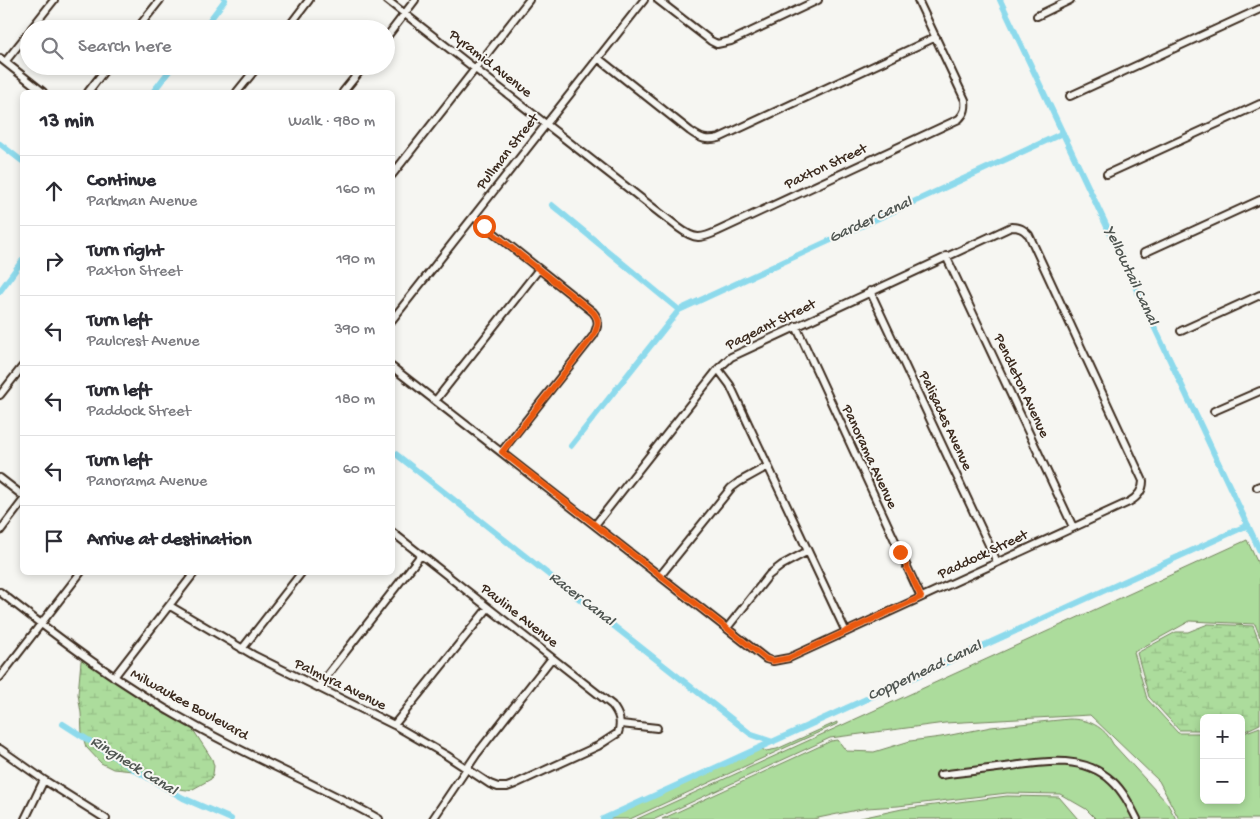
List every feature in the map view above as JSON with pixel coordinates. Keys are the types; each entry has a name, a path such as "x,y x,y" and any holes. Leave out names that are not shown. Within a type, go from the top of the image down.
{"street":[{"path":"38,20 54,0"},
{"path":"144,20 160,0"},
{"path":"294,20 309,0"},
{"name":"Pyramid Avenue","path":"387,0 679,228 697,238"},
{"path":"395,27 415,0"},
{"path":"395,171 529,0"},
{"name":"Pullman Street","path":"395,316 644,0"},
{"path":"658,0 711,41 718,44 731,41 818,0"},
{"path":"598,58 690,131 701,139 708,141 719,138 936,37 918,0"},
{"path":"1037,16 1070,0"},
{"path":"1070,96 1260,9"},
{"name":"Paxton Street","path":"697,238 718,231 964,114 966,106 964,100 936,37"},
{"path":"20,41 2,60 20,74"},
{"path":"21,75 40,90"},
{"path":"90,90 101,75"},
{"path":"239,90 251,75"},
{"path":"345,90 357,75"},
{"path":"1107,174 1260,104"},
{"path":"1144,253 1260,200"},
{"path":"474,217 593,312 597,317 598,324 594,335 502,452"},
{"name":"Pageant Street","path":"595,525 718,369 730,357 1004,229 1018,227 1029,236 1140,474 1143,487"},
{"name":"Pendleton Avenue","path":"946,256 1073,527"},
{"path":"436,400 540,269"},
{"name":"Palisades Avenue","path":"870,291 997,562"},
{"path":"1181,331 1260,295"},
{"name":"Panorama Avenue","path":"796,326 921,597"},
{"path":"0,395 20,369"},
{"path":"395,369 726,628 769,575 782,565 808,551"},
{"path":"718,369 730,385 846,632"},
{"path":"1214,411 1260,391"},
{"path":"660,576 731,488 768,466"},
{"path":"0,478 20,494"},
{"name":"Paddock Street","path":"726,628 766,659 773,661 789,658 1135,498 1143,487"},
{"path":"0,531 20,505"},
{"name":"Pauline Avenue","path":"395,534 612,705 618,713 621,724"},
{"path":"318,687 421,555"},
{"path":"0,677 79,575"},
{"path":"114,677 193,575"},
{"path":"242,649 300,575"},
{"name":"Milwaukee Boulevard","path":"0,592 114,677 158,705 204,731 379,819"},
{"name":"Palmyra Avenue","path":"170,606 242,649 394,725 467,768 490,784 498,787 507,787 515,784 598,746 618,734 621,724"},
{"path":"394,725 488,608"},
{"path":"433,819 467,768 552,658"},
{"path":"621,724 657,728"},
{"path":"0,749 44,780 106,819"},
{"path":"940,776 1044,761 1076,763 1088,766 1111,780 1127,799 1137,819"},
{"path":"25,819 44,780"}],"green space":[{"path":"1247,540 1260,568 1260,637 1255,624 1190,621 1134,652 1147,699 1178,733 1200,733 1200,804 1245,804 1245,733 1260,727 1260,819 1179,819 1159,781 1090,715 945,723 830,738 655,819 637,819"},
{"path":"1208,624 1253,626 1260,644 1260,724 1245,731 1245,714 1200,714 1200,730 1179,730 1149,697 1137,653 1176,632 1188,632"},
{"path":"83,656 190,725 212,759 214,766 211,779 193,789 179,789 133,771 113,769 101,763 86,747 82,734 78,694"},
{"path":"1069,719 1089,722 1105,732 1113,744 1167,803 1176,819 1096,819 1086,809 1060,794 1007,793 867,808 813,819 662,819 831,741 838,740 846,751 874,752 910,741 991,727"},
{"path":"837,722 837,724 630,819 600,819 759,748 766,751 777,749"},
{"path":"1007,796 1059,797 1078,819 856,819 902,809"}],"waterway":[{"path":"210,20 225,0"},
{"name":"Yellowtail Canal","path":"1000,0 1260,551"},
{"path":"155,90 166,75"},
{"name":"Garder Canal","path":"571,446 679,310 1063,133"},
{"name":"Racer Canal","path":"0,144 20,159"},
{"name":"Garder Canal","path":"552,205 679,310"},
{"path":"0,291 20,264"},
{"name":"Racer Canal","path":"395,453 752,735 773,742"},
{"name":"Copperhead Canal","path":"603,819 1248,525"},
{"name":"Ringneck Canal","path":"63,724 183,798 231,819"}],"route":[{"path":"484,226 593,312 597,317 598,324 594,335 502,452 678,591 766,659 781,661 921,597 900,552"}]}
